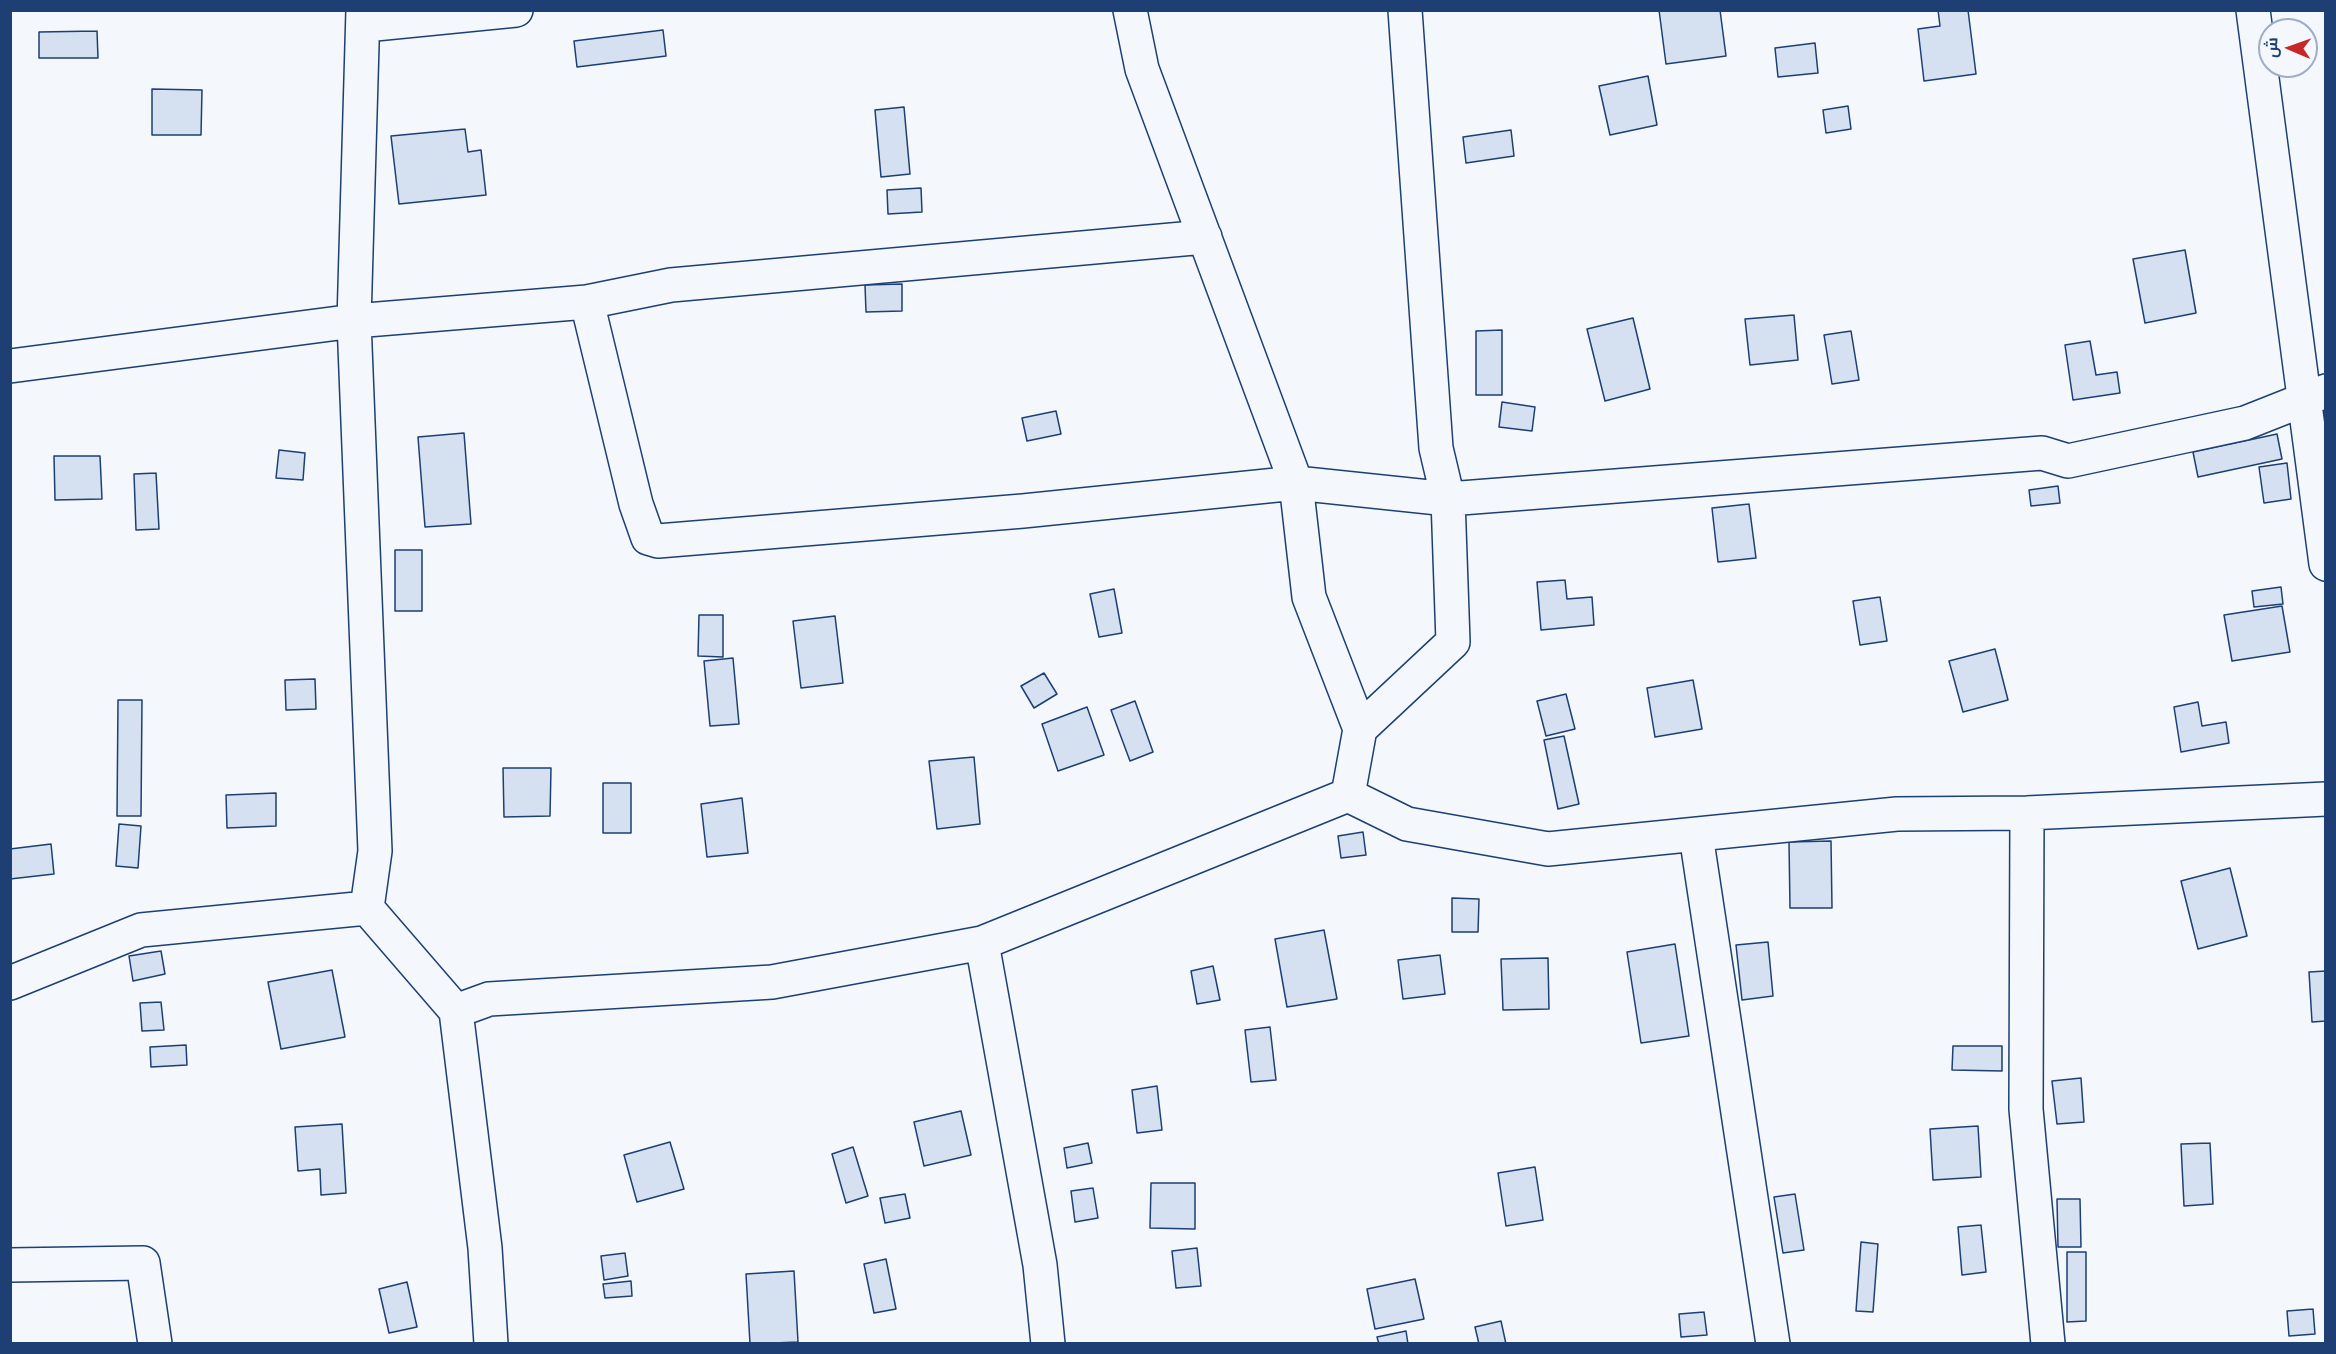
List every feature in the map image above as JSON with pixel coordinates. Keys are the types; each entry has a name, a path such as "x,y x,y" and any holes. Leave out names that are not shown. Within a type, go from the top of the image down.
{"street":[{"path":"490,1344 485,1248 456,1011 367,908 375,851 354,321 364,18 516,10"},
{"path":"1130,10 1142,69 1296,483 1308,597 1360,729 1348,795"},
{"path":"1360,729 1453,642 1448,499 1436,448 1405,10"},
{"path":"2253,10 2314,395 2325,564"},
{"path":"10,366 354,321 587,302 671,285 1205,237"},
{"path":"587,302 636,504 648,538 658,541 1023,511 1296,483 1448,499 2042,453 2068,461 2245,423 2314,395"},
{"path":"456,1011 489,999 772,982 982,943 1348,795 1407,824 1548,849 1897,814 2027,813 2325,799"},
{"path":"2027,813 2026,1109 2048,1344"},
{"path":"1696,835 1773,1344"},
{"path":"10,983 141,930 367,908"},
{"path":"982,943 1040,1265 1048,1344"},
{"path":"10,1264 143,1263 155,1344"}],"building":[{"path":"1659,10 1720,10 1726,56 1666,64"},
{"path":"1938,10 1968,10 1976,74 1924,81 1918,29 1940,26"},
{"path":"663,30 666,56 577,67 574,41"},
{"path":"97,31 98,58 39,58 39,32"},
{"path":"1815,43 1818,73 1778,77 1775,48"},
{"path":"1648,76 1657,125 1610,135 1599,86"},
{"path":"152,89 202,90 201,135 152,135"},
{"path":"1848,106 1851,129 1826,133 1823,110"},
{"path":"904,107 910,174 881,177 875,110"},
{"path":"465,129 468,152 481,150 486,195 399,204 391,136"},
{"path":"1511,130 1514,156 1466,163 1463,137"},
{"path":"921,188 922,212 888,214 887,190"},
{"path":"2185,250 2196,313 2145,323 2133,259"},
{"path":"902,284 902,311 866,312 865,285"},
{"path":"1794,315 1798,360 1750,365 1745,319"},
{"path":"1633,318 1650,389 1605,401 1587,329"},
{"path":"1502,330 1502,395 1476,395 1476,331"},
{"path":"1851,331 1859,380 1832,384 1824,335"},
{"path":"2090,341 2096,375 2117,372 2120,393 2073,400 2065,345"},
{"path":"1502,402 1535,407 1532,431 1499,427"},
{"path":"1056,411 1061,434 1027,441 1022,418"},
{"path":"464,433 471,524 425,527 418,437"},
{"path":"2277,434 2282,459 2198,477 2193,452"},
{"path":"279,450 305,453 303,480 276,478"},
{"path":"54,456 100,456 102,499 55,500"},
{"path":"2287,463 2291,499 2264,503 2259,467"},
{"path":"156,473 159,529 136,530 134,474"},
{"path":"2058,486 2060,503 2031,506 2029,490"},
{"path":"1749,504 1756,558 1718,562 1712,508"},
{"path":"395,550 422,550 422,611 395,611"},
{"path":"1565,580 1567,599 1592,597 1594,625 1541,630 1537,582"},
{"path":"2281,587 2283,604 2254,607 2252,591"},
{"path":"1114,589 1122,633 1099,637 1090,594"},
{"path":"1880,597 1887,641 1860,645 1853,601"},
{"path":"2282,606 2290,652 2232,661 2224,615"},
{"path":"699,615 723,615 723,657 698,656"},
{"path":"835,616 843,683 801,688 793,621"},
{"path":"1995,649 2008,700 1963,712 1949,661"},
{"path":"733,658 739,724 710,726 704,661"},
{"path":"1044,673 1057,694 1034,708 1021,686"},
{"path":"315,679 316,709 286,710 285,680"},
{"path":"1693,680 1702,729 1655,737 1647,688"},
{"path":"1566,694 1575,729 1546,736 1537,701"},
{"path":"118,700 142,700 141,816 117,816"},
{"path":"1135,701 1153,752 1130,761 1111,710"},
{"path":"2198,702 2202,726 2226,722 2229,743 2181,752 2174,707"},
{"path":"1087,707 1104,755 1058,771 1042,724"},
{"path":"1564,736 1579,804 1558,809 1544,740"},
{"path":"974,757 980,824 937,829 929,761"},
{"path":"503,768 551,768 550,816 504,817"},
{"path":"603,783 631,783 631,833 603,833"},
{"path":"276,793 276,826 227,828 226,795"},
{"path":"742,798 748,853 707,857 701,804"},
{"path":"119,824 141,826 138,868 116,866"},
{"path":"1363,832 1366,855 1341,858 1338,836"},
{"path":"1831,841 1832,908 1790,908 1789,842"},
{"path":"51,844 54,874 10,879 10,849"},
{"path":"2230,868 2247,936 2198,949 2181,881"},
{"path":"1452,898 1479,899 1478,932 1452,932"},
{"path":"1324,930 1337,999 1287,1007 1275,939"},
{"path":"1768,942 1773,996 1742,1000 1736,945"},
{"path":"1675,944 1689,1036 1641,1043 1627,952"},
{"path":"161,951 165,974 133,981 129,956"},
{"path":"1440,955 1445,994 1403,999 1398,960"},
{"path":"1548,958 1549,1009 1503,1010 1501,959"},
{"path":"1213,966 1220,1000 1197,1004 1191,971"},
{"path":"332,970 345,1037 281,1049 268,982"},
{"path":"2326,971 2326,1021 2312,1022 2309,972"},
{"path":"161,1002 164,1030 142,1031 140,1003"},
{"path":"1270,1027 1276,1080 1251,1082 1245,1030"},
{"path":"186,1045 187,1065 151,1067 150,1047"},
{"path":"1953,1046 2002,1046 2002,1071 1952,1070"},
{"path":"2081,1078 2084,1122 2057,1124 2052,1081"},
{"path":"1157,1086 1162,1130 1137,1133 1132,1090"},
{"path":"961,1111 971,1155 924,1166 914,1122"},
{"path":"342,1124 346,1193 321,1195 320,1169 298,1171 295,1127"},
{"path":"1978,1126 1981,1177 1933,1180 1930,1129"},
{"path":"670,1142 684,1189 637,1202 624,1155"},
{"path":"1088,1143 1092,1163 1067,1168 1064,1148"},
{"path":"2210,1143 2213,1204 2184,1206 2181,1144"},
{"path":"853,1147 868,1196 846,1203 832,1154"},
{"path":"1535,1167 1543,1220 1506,1226 1498,1173"},
{"path":"1151,1183 1195,1183 1195,1229 1150,1228"},
{"path":"1093,1188 1098,1218 1075,1222 1071,1191"},
{"path":"905,1194 910,1218 885,1223 880,1198"},
{"path":"1795,1194 1804,1250 1783,1253 1774,1197"},
{"path":"2057,1199 2080,1199 2081,1247 2058,1247"},
{"path":"1981,1225 1986,1272 1962,1275 1958,1227"},
{"path":"1861,1242 1878,1244 1873,1312 1856,1311"},
{"path":"1197,1248 1201,1286 1176,1288 1172,1251"},
{"path":"2067,1252 2086,1252 2086,1321 2067,1322"},
{"path":"625,1253 628,1276 604,1280 601,1256"},
{"path":"886,1259 896,1309 874,1313 864,1264"},
{"path":"794,1271 798,1342 750,1344 746,1274"},
{"path":"1415,1279 1424,1319 1375,1329 1367,1289"},
{"path":"631,1281 632,1296 605,1298 603,1284"},
{"path":"407,1282 417,1327 389,1333 379,1289"},
{"path":"2313,1309 2315,1334 2289,1336 2287,1311"},
{"path":"1704,1312 1707,1335 1681,1337 1679,1314"},
{"path":"1501,1321 1506,1344 1479,1344 1475,1327"},
{"path":"1406,1331 1408,1344 1379,1344 1377,1337"}]}
